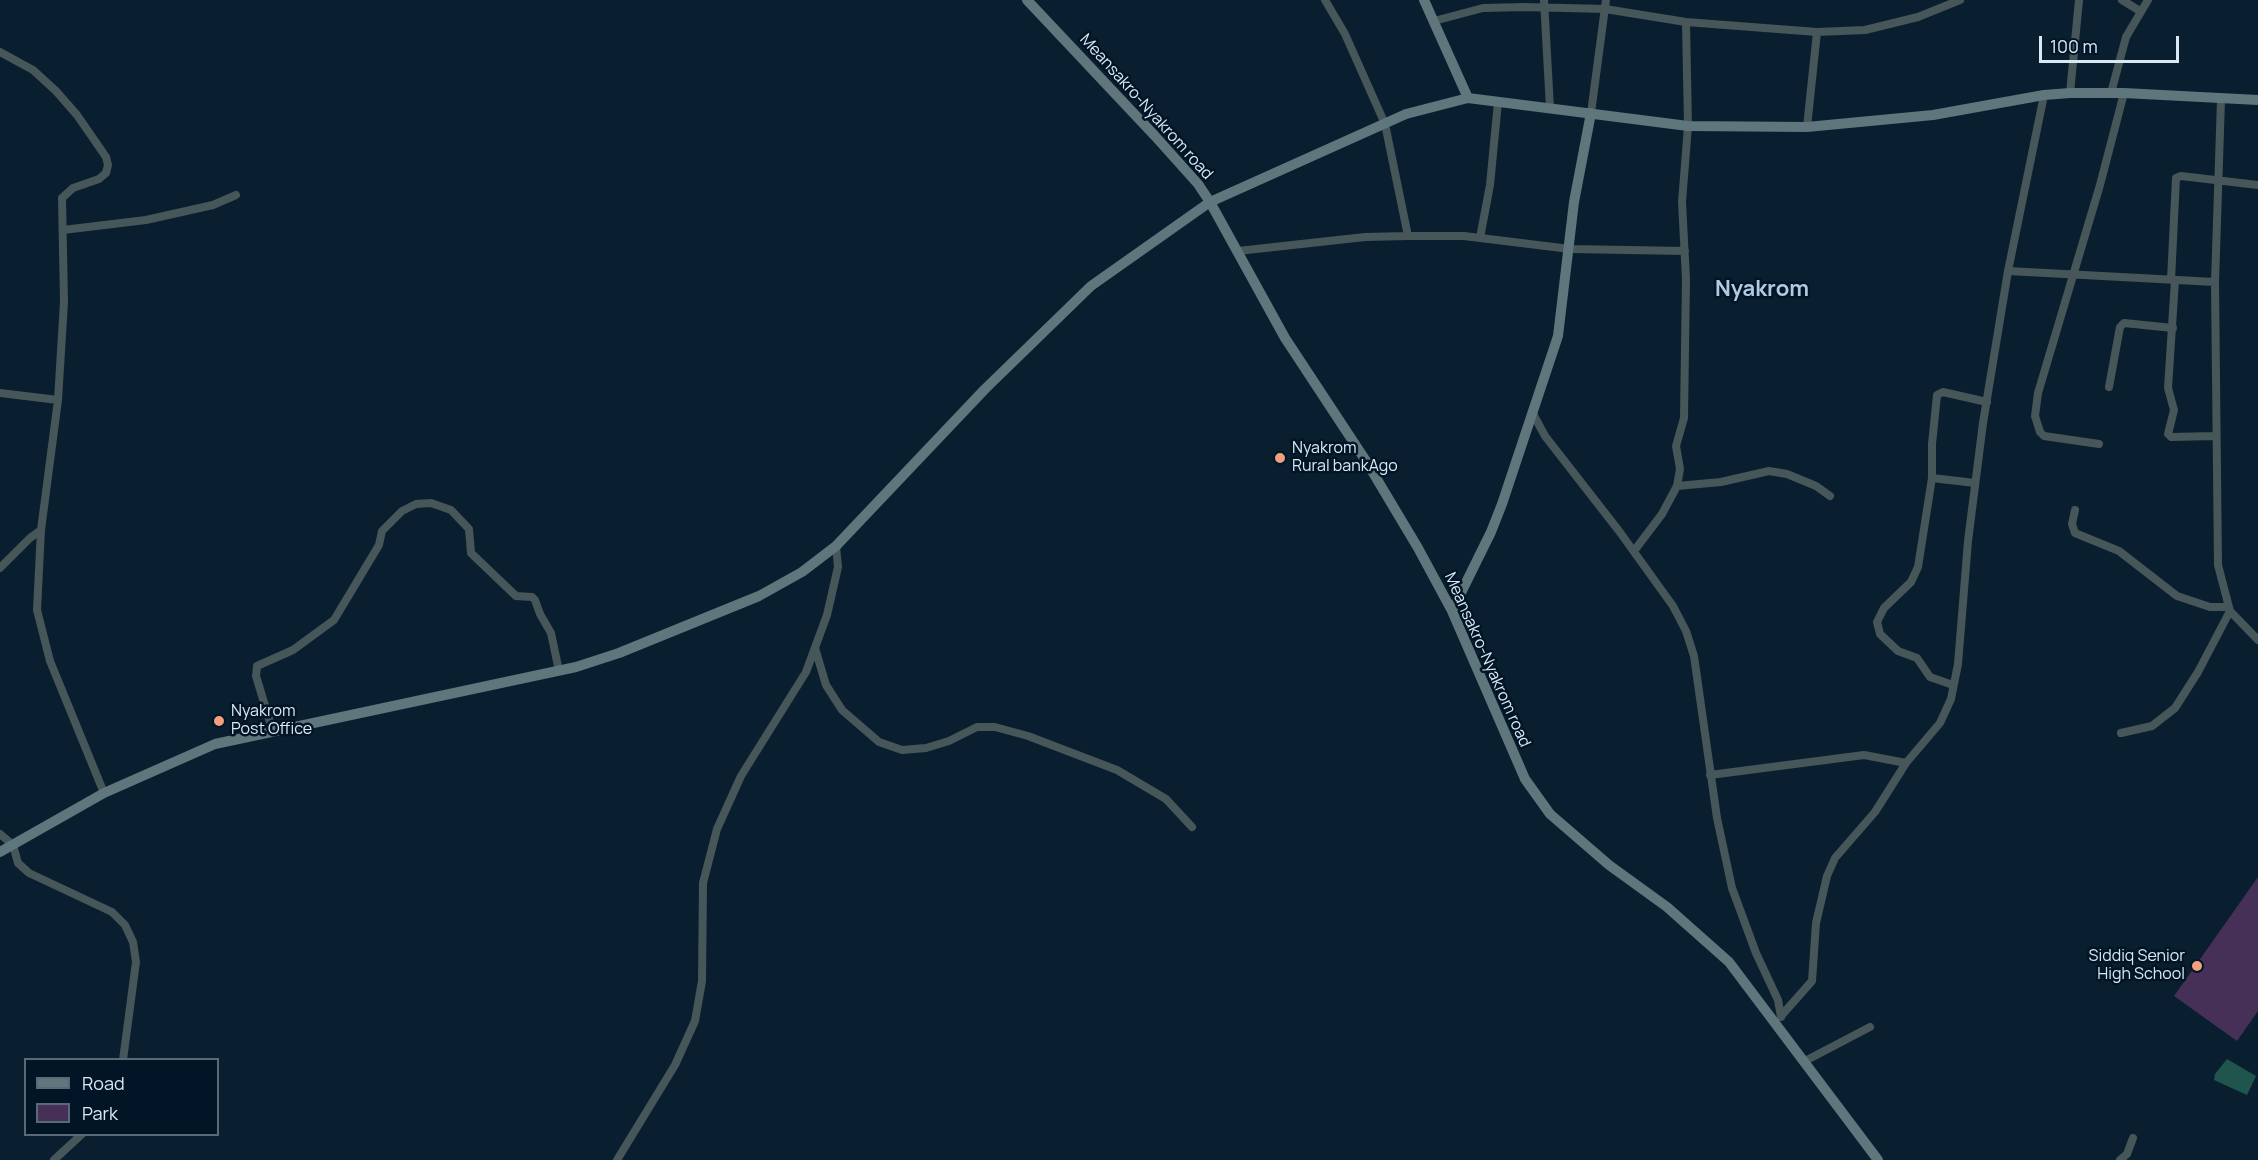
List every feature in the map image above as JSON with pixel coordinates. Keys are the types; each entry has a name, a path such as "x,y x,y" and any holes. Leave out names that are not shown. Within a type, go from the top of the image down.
{"street":[{"name":"Meansakro-Nyakrom road","path":"1027,0 1155,136 1198,184 1210,202 1286,338 1393,504 1452,611 1525,779 1550,814 1609,865 1667,907 1729,962 1779,1019 1823,1087 1878,1160"},
{"path":"1325,0 1345,33 1385,124 1408,236"},
{"path":"1424,0 1468,98"},
{"path":"1434,21 1483,8 1545,4 1606,4 1686,22 1817,32 1865,30 1918,17 1960,0"},
{"path":"2070,93 2079,0"},
{"path":"2122,0 2140,11"},
{"path":"2111,93 2126,37 2148,0"},
{"path":"1545,4 1550,108"},
{"path":"1452,611 1491,532 1558,336 1574,202 1591,113 1606,4"},
{"path":"1634,551 1662,514 1677,486 1680,469 1676,446 1684,418 1683,202 1688,126 1686,22"},
{"path":"1807,128 1817,32"},
{"path":"0,52 33,70 48,84 77,115 106,157 106,173 73,188 62,198 64,302 58,400 41,531 37,610 42,638 104,793"},
{"path":"0,852 104,793 215,744 559,671 619,653 759,596 802,572 836,546 985,389 1091,286 1210,202 1406,114 1468,98 1688,126 1807,128 1933,115 2044,95 2070,93 2124,93 2258,100"},
{"path":"2099,444 2044,436 2040,432 2035,416 2038,393 2074,274 2124,93"},
{"path":"1779,1019 1812,981 1816,923 1827,876 1835,858 1875,812 1906,763 1943,717 1953,685 1958,664 1975,483 2007,271 2044,95"},
{"path":"2221,99 2215,282 2218,565 2229,609 2258,640"},
{"path":"1480,238 1490,184 1498,102"},
{"path":"2215,436 2171,437 2168,434 2174,410 2168,388 2173,328 2176,178 2181,176 2258,185"},
{"path":"63,230 146,220 213,205 236,195"},
{"path":"1238,250 1365,237 1408,236 1480,238 1570,249 1685,251"},
{"path":"2007,271 2215,282"},
{"path":"2109,387 2120,327 2124,323 2173,328"},
{"path":"1953,685 1930,676 1917,658 1898,651 1880,633 1877,622 1887,603 1916,575 1932,478 1932,444 1937,394 1943,392 1987,402"},
{"path":"0,393 58,400"},
{"path":"1532,412 1545,436 1634,551 1673,606 1686,632 1694,656 1710,775 1732,888 1756,953 1778,1000 1779,1019"},
{"path":"1677,486 1721,482 1769,471 1787,474 1816,486 1830,496"},
{"path":"1932,478 1975,483"},
{"path":"273,732 256,676 257,666 293,650 334,620 379,545 382,531 402,511 416,504 437,504 451,510 469,529 471,553 516,596 532,597 535,600 551,633 559,671"},
{"path":"2075,510 2072,524 2075,532 2119,552 2177,596 2210,607 2229,609"},
{"path":"0,568 30,538 41,531"},
{"path":"616,1160 675,1065 695,1021 702,981 703,883 717,829 741,776 806,672 827,615 838,567 836,546"},
{"path":"2121,733 2152,726 2175,708 2193,680 2229,609"},
{"path":"815,648 826,685 842,710 879,742 902,750 926,748 949,741 977,727 995,727 1028,736 1117,770 1166,799 1192,827"},
{"path":"1710,775 1864,755 1906,763"},
{"path":"0,834 13,845 18,862 30,873 112,912 125,925 133,942 136,962 123,1058"},
{"path":"1805,1060 1870,1027"},
{"path":"54,1160 80,1136"},
{"path":"2120,1160 2127,1154 2133,1137"}],"green space":[{"path":"2258,877 2258,1011 2237,1041 2174,996"}],"shaded area":[{"path":"2227,1059 2256,1076 2247,1095 2214,1080 2215,1074"}],"place":[{"name":"Nyakrom Rural bankAgo","path":"1280,458"},
{"name":"Nyakrom Post Office","path":"219,721"},
{"name":"Siddiq Senior High School","path":"2197,966"}],"district":[{"name":"Nyakrom","path":"1762,290"}]}
